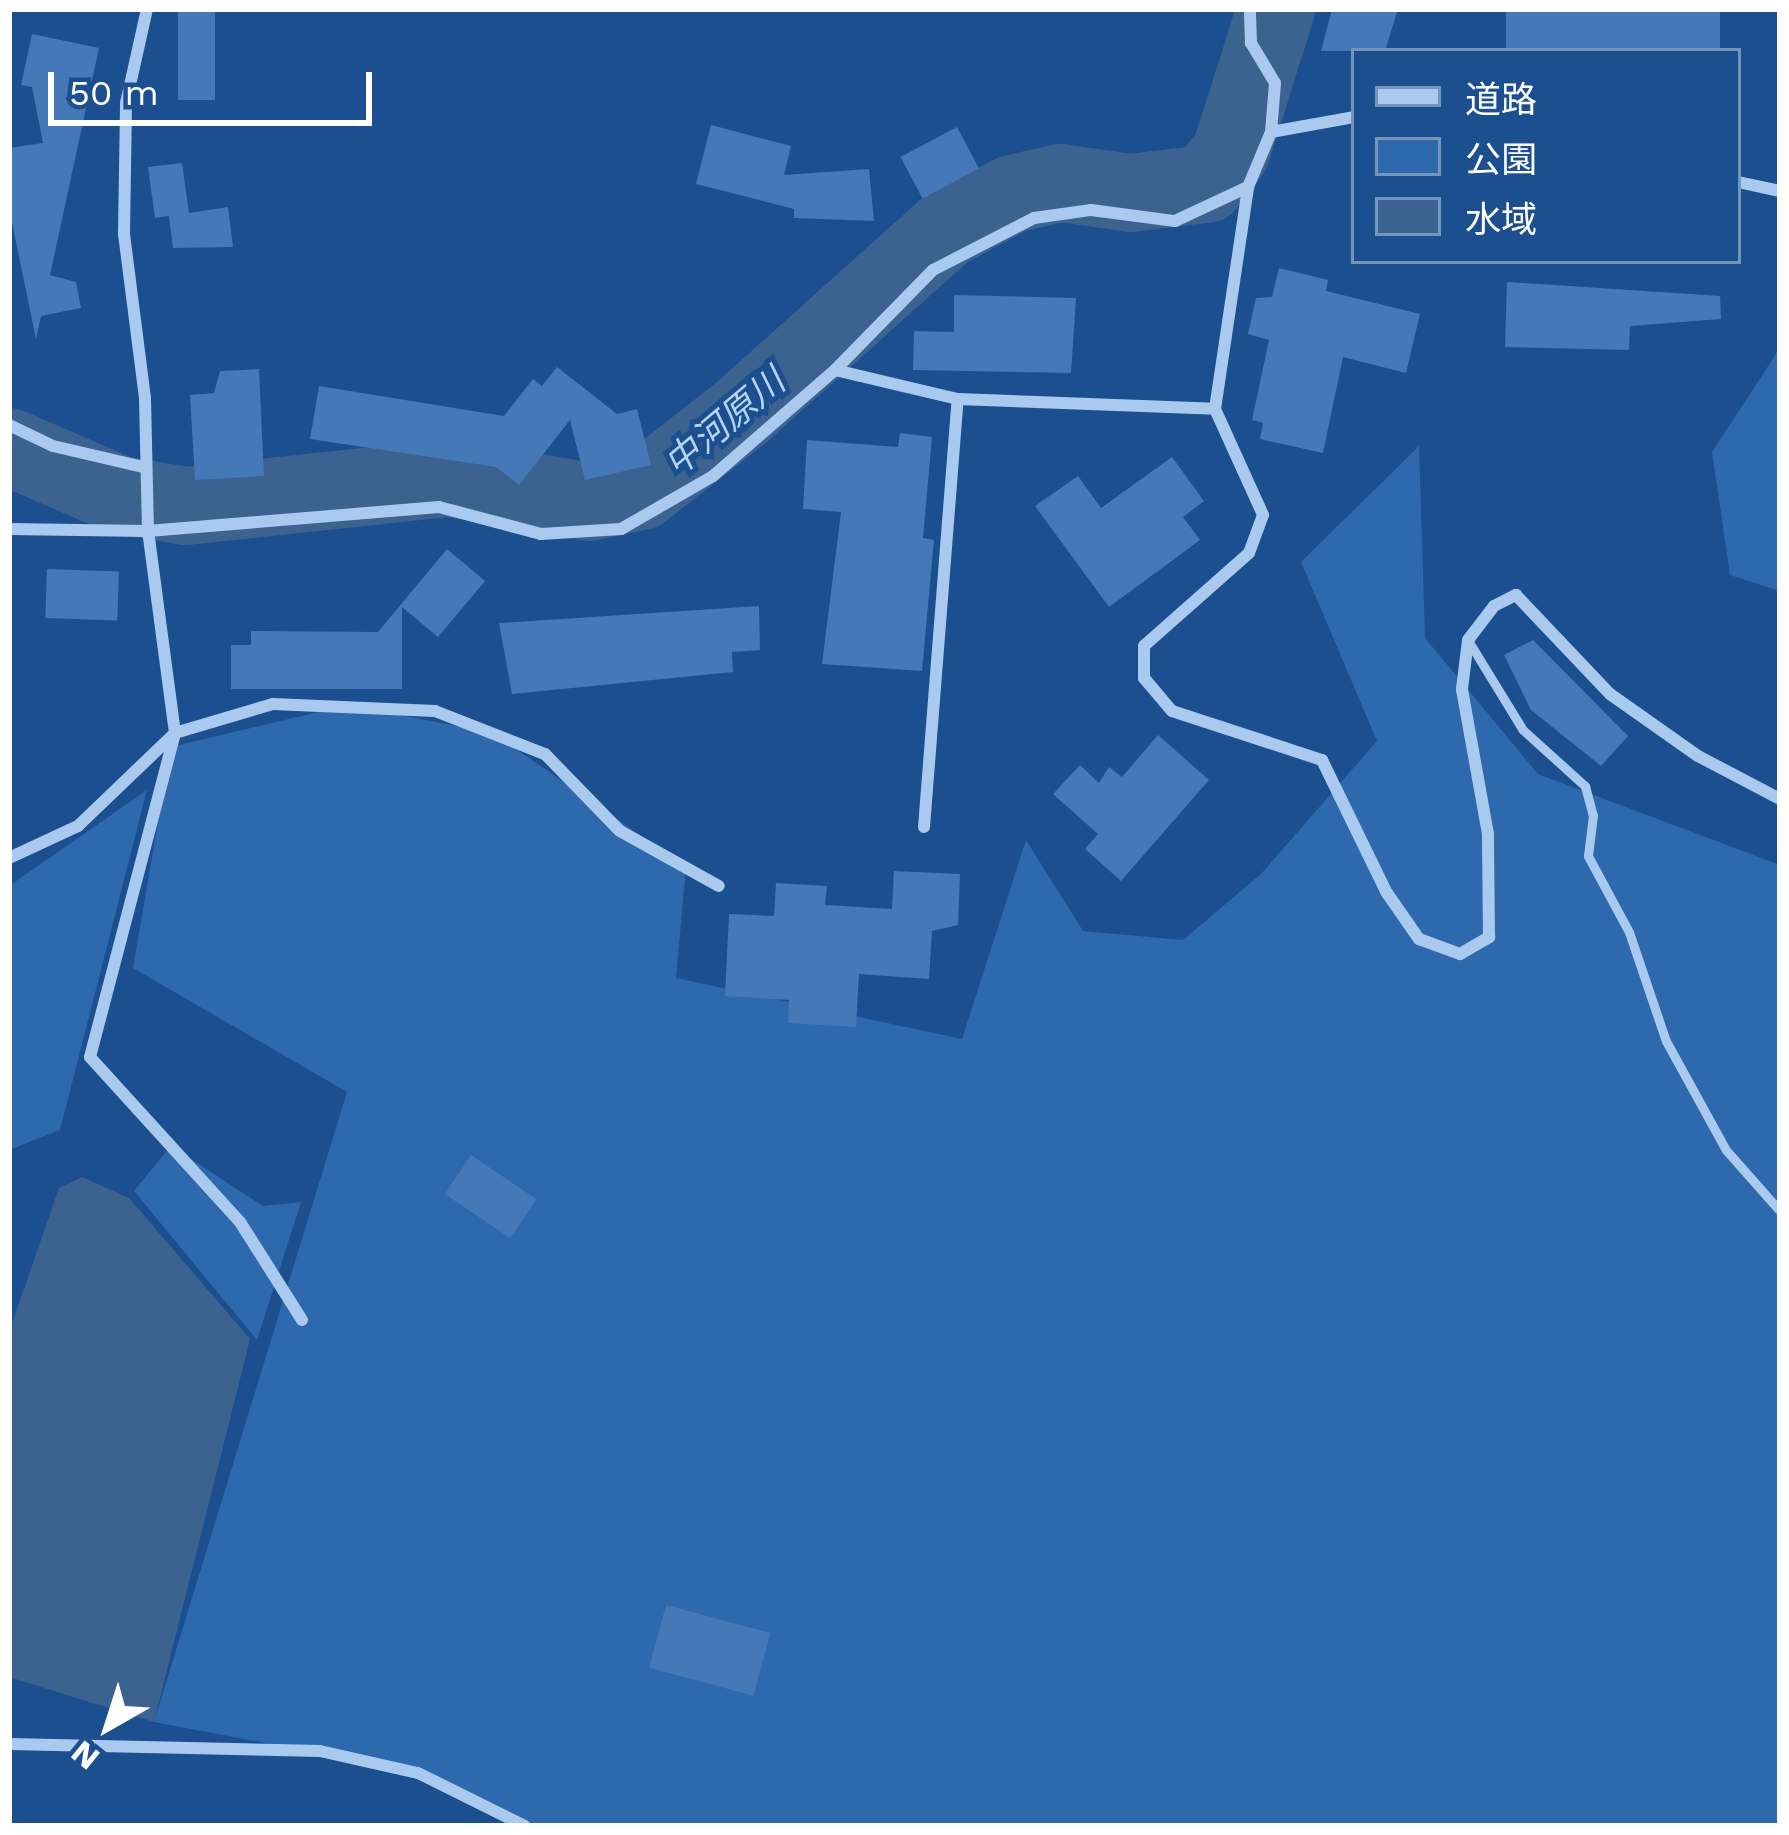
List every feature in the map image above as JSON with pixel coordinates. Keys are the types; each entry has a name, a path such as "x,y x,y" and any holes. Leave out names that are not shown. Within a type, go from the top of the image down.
{"street":[{"path":"148,9 126,104 124,233 145,398 148,531 175,733 89,1057 240,1222 302,1320"},
{"path":"1250,9 1251,43 1275,83 1271,132 1248,187 1215,409 1263,515 1250,553 1144,646 1144,678 1172,711 1322,760 1419,939 1460,954 1489,937 1488,834 1462,689 1468,640 1495,606 1516,595 1610,694 1698,756 1780,799"},
{"path":"1271,132 1351,118"},
{"path":"1741,183 1780,190"},
{"path":"9,529 148,531 439,507 541,534 621,529 712,476 836,370 933,270 1034,218 1091,210 1175,221 1248,187"},
{"path":"836,370 958,399 1215,409"},
{"path":"924,826 958,399"},
{"path":"9,424 52,446 143,467"},
{"path":"9,858 78,826 175,733 273,704 435,711 544,754 620,831 718,886"},
{"path":"9,1744 320,1751 418,1773 525,1826"}],"lane":[{"path":"1468,640 1523,730 1586,786 1593,815 1588,856 1629,932 1666,1040 1726,1150 1780,1211"}],"green space":[{"path":"1780,348 1780,591 1730,575 1712,452"},
{"path":"1419,446 1425,638 1538,774 1780,865 1780,1826 521,1826 393,1767 154,1722 347,1092 133,968 171,747 348,705 493,733 686,867 676,978 962,1039 1026,840 1083,931 1183,940 1261,874 1377,741 1301,562"},
{"path":"147,790 60,1130 9,1150 9,886"},
{"path":"171,1146 263,1206 301,1202 257,1340 134,1191"}],"water":[{"path":"82,1177 129,1198 250,1339 154,1722 9,1677 9,1332 59,1188"}],"building":[{"path":"178,9 215,9 215,100 178,100"},
{"path":"1332,9 1398,9 1386,48 1321,51"},
{"path":"1506,9 1720,9 1720,48 1506,48"},
{"path":"32,34 99,48 50,275 76,282 81,308 41,316 36,339 9,208 9,148 43,143 32,87 21,85"},
{"path":"711,125 791,146 784,175 869,169 874,221 794,218 794,209 696,184"},
{"path":"957,127 979,168 923,199 900,157"},
{"path":"182,163 189,213 228,207 233,247 173,248 169,216 155,218 148,167"},
{"path":"1279,268 1328,280 1326,291 1420,314 1406,373 1343,357 1323,453 1260,439 1263,423 1252,420 1269,340 1248,334 1256,298 1272,297"},
{"path":"1507,282 1720,296 1721,319 1630,326 1629,350 1505,347"},
{"path":"954,295 1076,298 1071,373 913,370 914,331 954,332"},
{"path":"557,367 617,414 637,409 651,465 585,480 570,420 519,485 496,467 310,439 319,386 504,416 533,379 542,386"},
{"path":"259,369 264,476 195,480 190,395 214,393 220,371"},
{"path":"900,433 932,437 923,538 934,540 922,671 822,664 841,512 803,509 807,440 898,447"},
{"path":"1172,457 1204,501 1183,517 1200,540 1109,607 1035,506 1078,476 1101,508"},
{"path":"447,549 485,581 438,637 402,607 402,689 231,689 231,645 251,645 251,631 378,632"},
{"path":"47,569 119,572 117,620 45,618"},
{"path":"759,606 760,650 732,652 733,672 512,694 499,623"},
{"path":"1533,640 1628,736 1601,766 1531,710 1504,655"},
{"path":"1158,735 1209,780 1121,881 1085,849 1098,834 1053,794 1080,765 1099,783 1109,767 1122,777"},
{"path":"894,871 960,874 958,925 932,931 929,979 859,974 856,1027 788,1023 789,1000 725,996 729,914 774,916 776,883 827,886 825,905 892,909"},
{"path":"471,1155 536,1199 510,1238 445,1194"},
{"path":"666,1605 770,1633 753,1696 649,1668"}],"waterway":[{"name":"中河原川","path":"9,447 120,495 186,506 450,478 590,502 641,491 742,412 945,230 1012,194 1061,183 1130,193 1206,184 1231,152 1276,9"}]}
